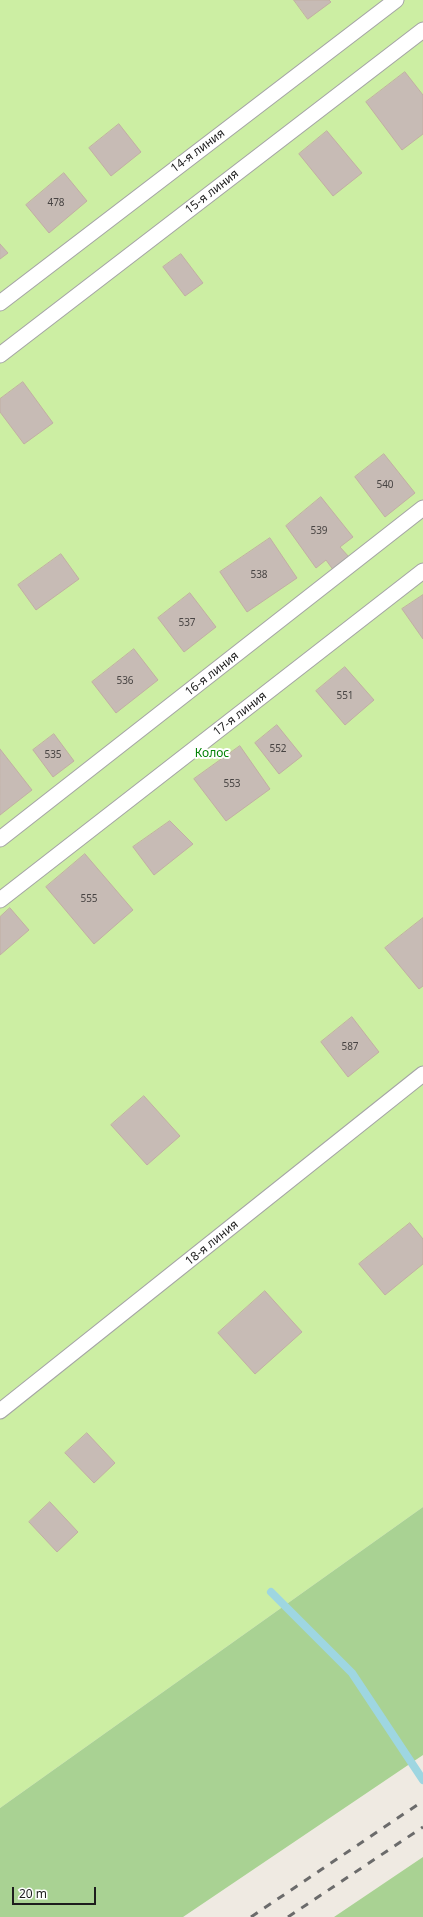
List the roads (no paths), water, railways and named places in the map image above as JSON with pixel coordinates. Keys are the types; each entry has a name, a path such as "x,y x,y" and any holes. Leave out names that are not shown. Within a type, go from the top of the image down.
{"lane":[{"name":"14-я линия","path":"0,303 396,0"},
{"name":"15-я линия","path":"0,355 423,30"},
{"name":"16-я линия","path":"0,839 423,508"},
{"name":"17-я линия","path":"0,900 423,571"},
{"name":"18-я линия","path":"0,1411 423,1074"}],"waterway":[{"path":"271,1592 352,1673 423,1780"}],"railway":[{"path":"251,1917 423,1801"},
{"path":"288,1917 423,1827"}],"park label":[{"name":"Колос","path":"212,754"}]}
